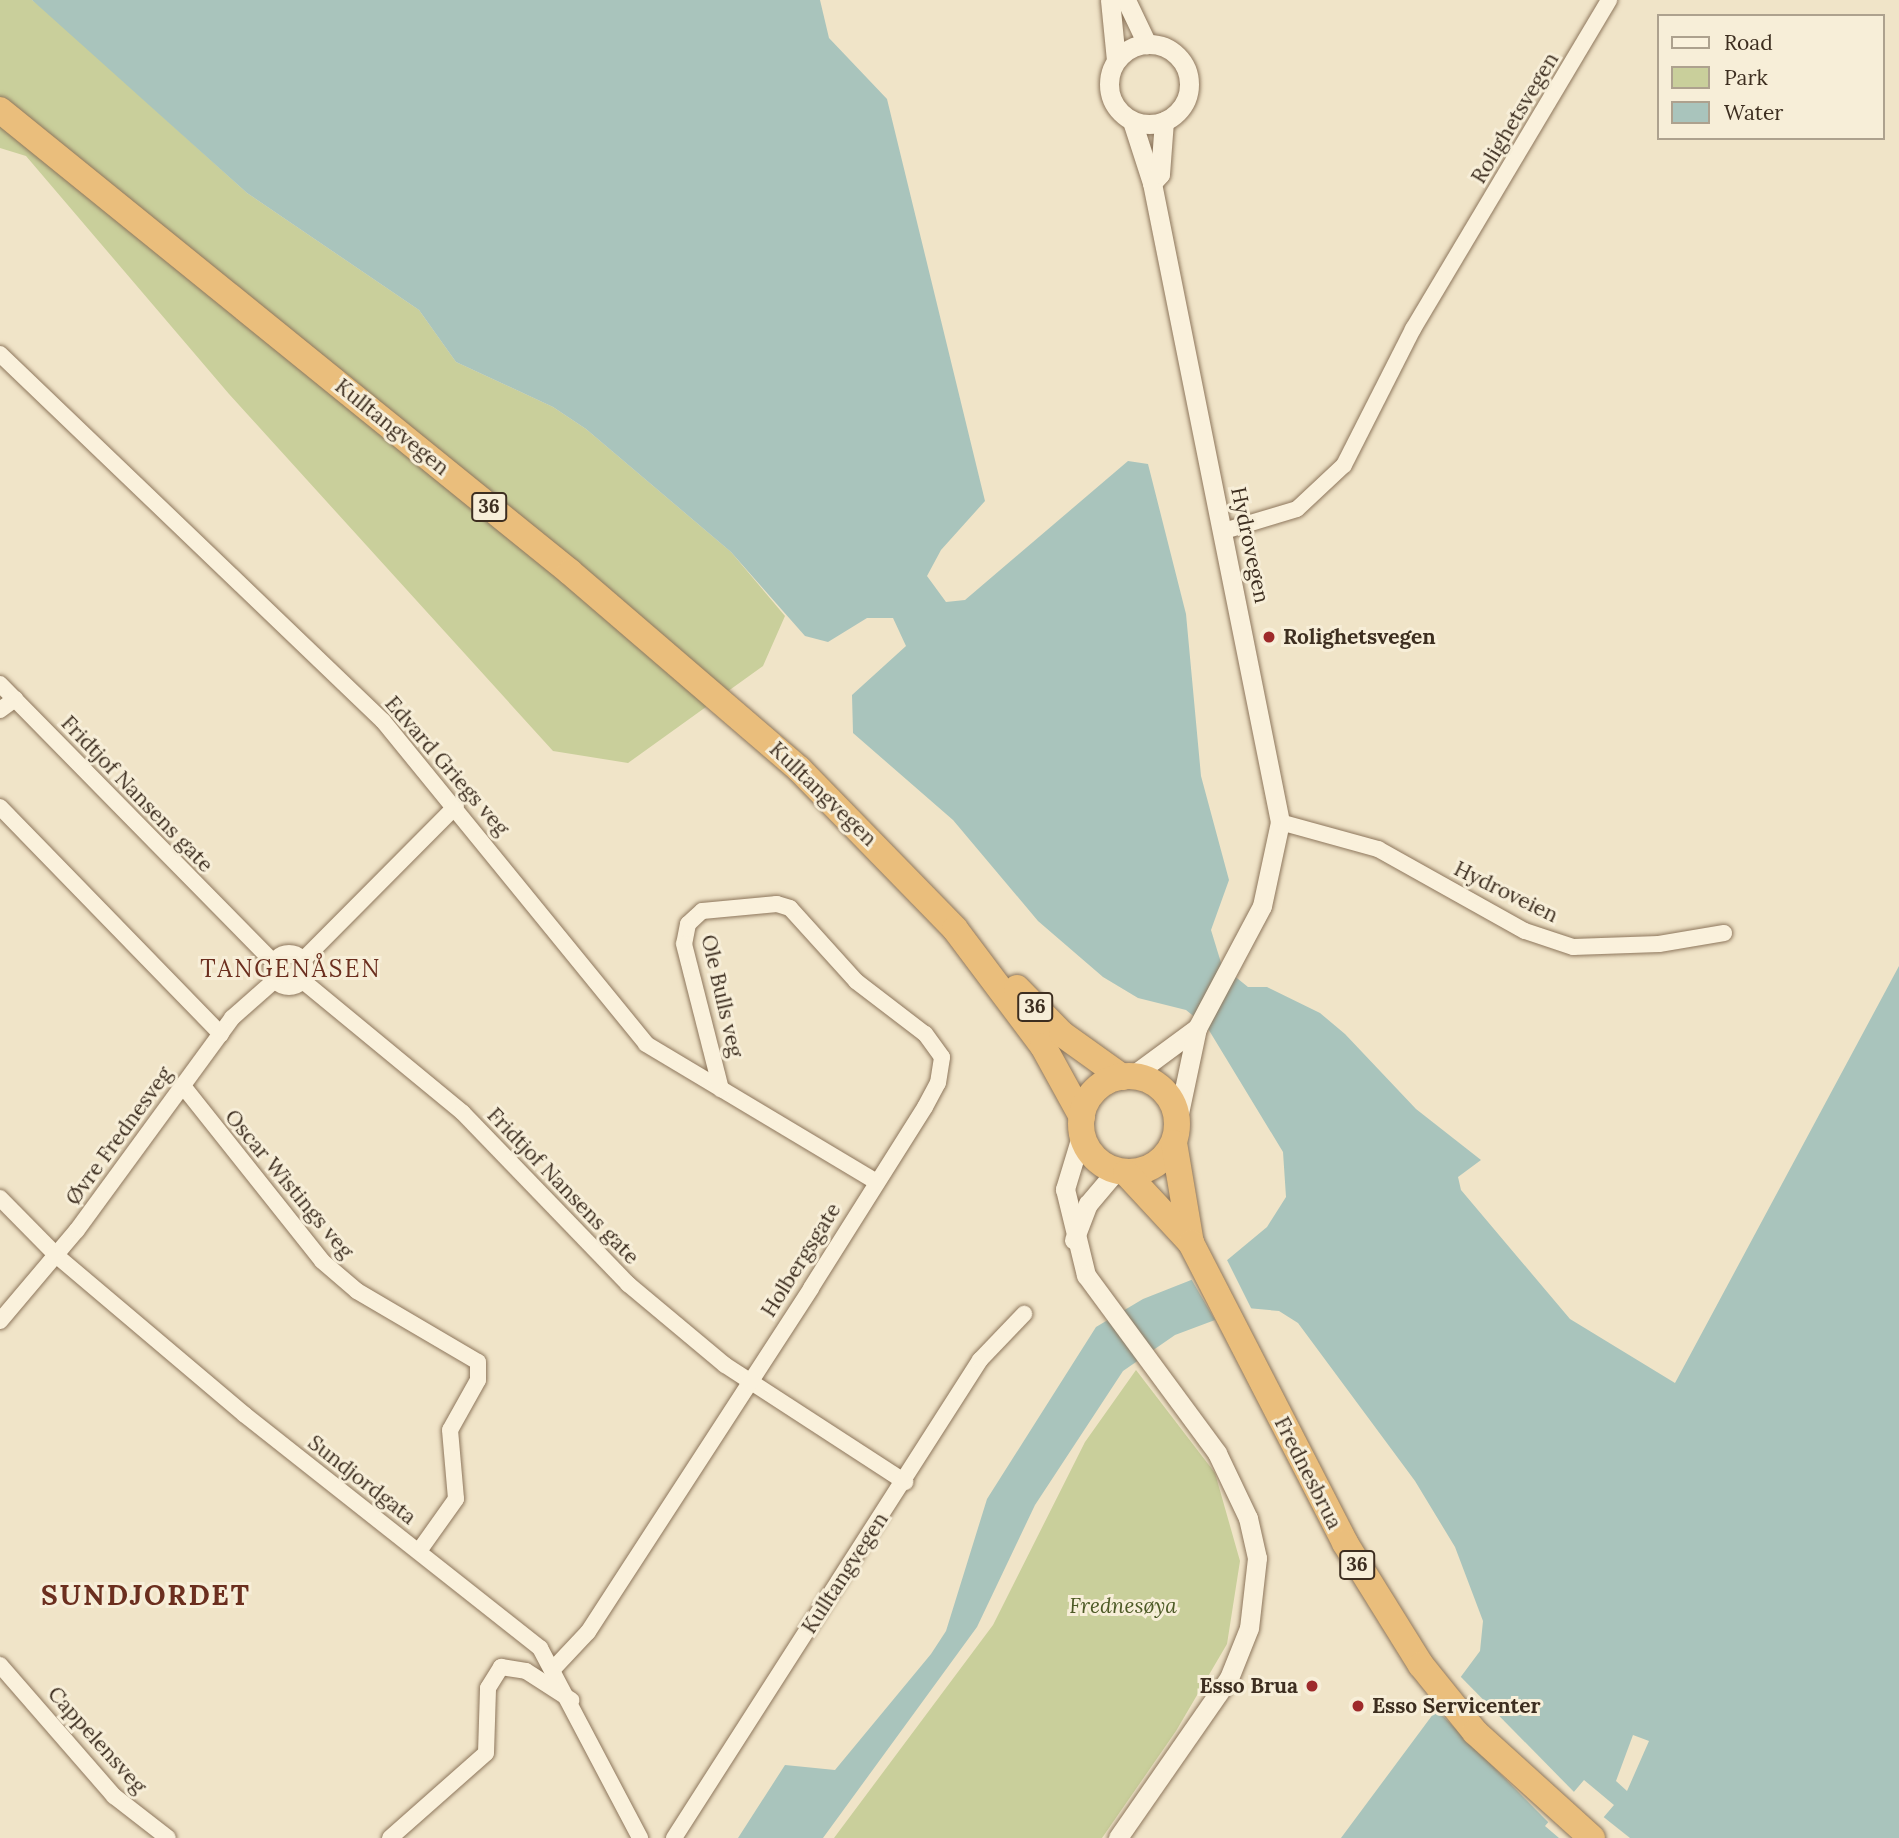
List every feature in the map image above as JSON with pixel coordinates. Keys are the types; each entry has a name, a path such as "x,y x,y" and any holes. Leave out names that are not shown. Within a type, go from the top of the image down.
{"highway":[{"name":"Kulltangvegen","path":"0,110 713,692 844,812 955,929 1062,1034 1127,1076"},
{"name":"Kulltangvegen","path":"955,929 1043,1046 1082,1125"},
{"path":"1082,1125 1095,1090 1127,1076"},
{"name":"36","path":"1127,1076 1167,1094 1176,1130 1191,1243"},
{"name":"36","path":"1082,1125 1094,1157 1121,1172 1191,1243"},
{"path":"1121,1172 1155,1166 1176,1130"},
{"name":"Frednesbrua","path":"1191,1243 1345,1543 1407,1644 1475,1732 1592,1838"}],"street":[{"path":"1110,0 1116,60 1109,90 1132,121 1164,121 1184,105 1189,80 1175,52 1147,44 1116,60"},
{"path":"1126,0 1147,44"},
{"name":"Rolighetsvegen","path":"1224,531 1297,509 1344,465 1413,329 1609,0"},
{"name":"Hydrovegen","path":"1132,121 1152,183 1224,531 1280,822 1262,906 1242,954 1197,1028"},
{"name":"Hydrovegen","path":"1152,183 1160,174 1164,121"},
{"name":"Edvard Griegs veg","path":"0,354 383,721 456,806 646,1044 873,1180"},
{"name":"Fridtjof Nansens gate","path":"0,684 274,963"},
{"path":"0,710 15,699"},
{"path":"303,960 288,953 274,963 275,980 289,987 303,981 303,960 456,806"},
{"path":"0,807 221,1034"},
{"name":"Hydroveien","path":"1280,822 1378,849 1525,931 1573,947 1659,944 1724,933"},
{"name":"Ole Bulls veg","path":"721,1089 684,934 702,911 777,904"},
{"name":"Holbergsgate","path":"555,1667 588,1632 747,1380 811,1288 873,1180 938,1083 942,1057 925,1034 856,981 790,908 777,904"},
{"name":"Øvre Frednesveg","path":"0,1321 57,1255 221,1034 275,980"},
{"name":"Fridtjof Nansens gate","path":"303,981 463,1113 597,1257 747,1380 905,1482"},
{"path":"1127,1076 1197,1028"},
{"path":"1176,1130 1197,1028"},
{"name":"Oscar Wistings veg","path":"183,1086 300,1236 341,1278 478,1362 478,1380 451,1423 456,1499 419,1551"},
{"path":"1082,1125 1065,1189 1074,1240 1086,1275 1172,1392 1234,1483 1257,1558 1256,1591 1230,1678 1118,1838"},
{"path":"1074,1240 1088,1204 1121,1172"},
{"name":"Sundjordgata","path":"0,1198 57,1255 245,1415 527,1636 555,1667 640,1838"},
{"name":"Kulltangvegen","path":"674,1838 905,1482 980,1360 1024,1314"},
{"name":"Cappelensveg","path":"0,1665 114,1796 168,1838"},
{"path":"390,1838 486,1753 488,1688 500,1667 526,1671 571,1700"}],"green space":[{"path":"0,0 32,0 44,9 247,193 419,310 456,362 553,407 586,429 731,552 785,616 763,666 628,763 553,751 229,394 26,156 0,148"},
{"name":"Frednesøya","path":"1136,1370 1215,1473 1240,1561 1227,1644 1176,1731 1102,1838 834,1838 993,1625 1085,1442"}],"water":[{"path":"32,0 820,0 829,38 887,99 985,501 941,550 927,576 946,602 965,600 1128,461 1148,464 1186,614 1201,776 1229,880 1211,930 1222,966 1248,987 1267,987 1320,1013 1345,1034 1416,1109 1481,1160 1458,1177 1461,1190 1570,1319 1675,1383 1899,966 1899,1838 1586,1838 1614,1805 1584,1780 1545,1826 1559,1838 1341,1838 1480,1651 1483,1621 1455,1547 1415,1481 1298,1323 1279,1311 1247,1308 1175,1335 1123,1371 1035,1505 977,1627 823,1838 738,1838 785,1765 835,1770 931,1654 946,1631 987,1499 1096,1327 1143,1299 1214,1271 1267,1227 1286,1197 1283,1152 1207,1027 1186,1010 1138,998 1103,977 1038,921 953,820 853,733 852,695 906,646 893,618 867,618 828,642 805,636 731,552 586,429 553,407 456,362 419,310 247,193","holes":["1633,1735 1649,1741 1627,1791 1616,1781"]}],"pier":[{"path":"1226,1258 1253,1312 1215,1320 1190,1277"},
{"path":"1458,1674 1576,1794 1551,1825 1434,1707"},
{"path":"1601,1815 1630,1838 1583,1838"}],"place":[{"name":"Rolighetsvegen","path":"1269,637"},
{"name":"Esso Brua","path":"1312,1686"},
{"name":"Esso Servicenter","path":"1358,1706"}],"district":[{"name":"TANGENÅSEN","path":"291,969"},
{"name":"SUNDJORDET","path":"146,1595"}]}
